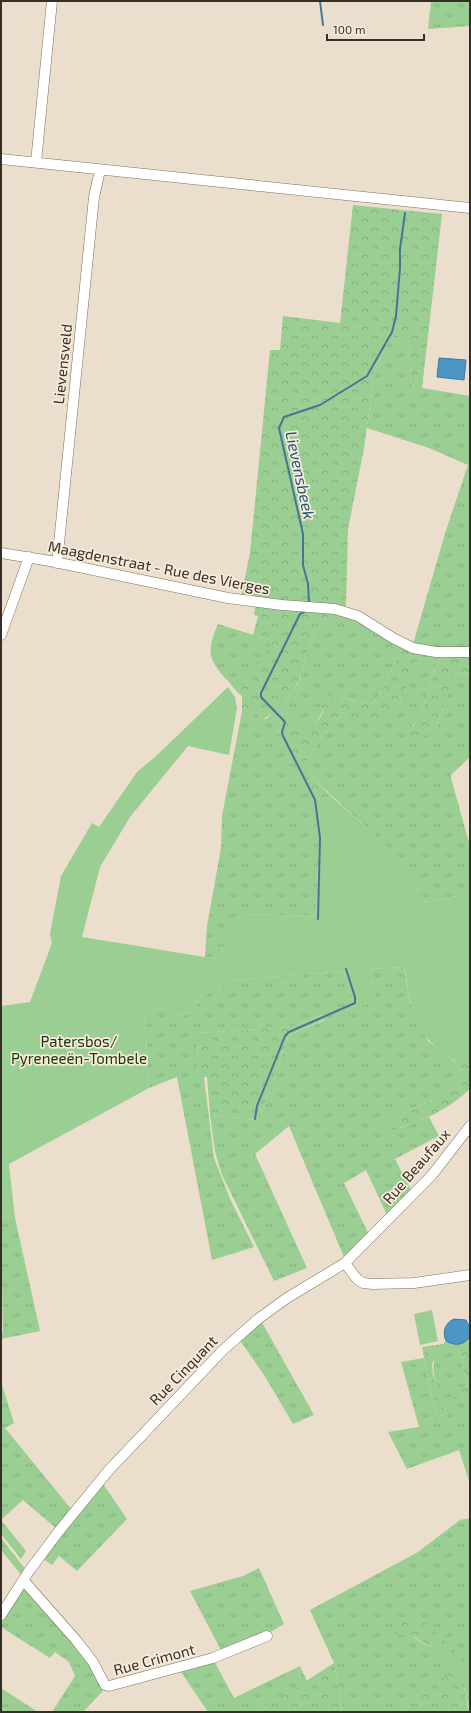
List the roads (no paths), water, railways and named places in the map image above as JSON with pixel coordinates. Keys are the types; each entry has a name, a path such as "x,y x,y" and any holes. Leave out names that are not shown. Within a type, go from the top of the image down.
{"street":[{"path":"36,162 52,1"},
{"path":"1,159 470,208"},
{"name":"Lievensveld","path":"57,562 94,197 100,170"},
{"name":"Maagdenstraat - Rue des Vierges","path":"1,553 57,562 228,598 282,605 335,609 358,616 393,638 413,648 436,652 470,652"},
{"path":"1,635 28,557"},
{"name":"Rue Beaufaux","path":"345,1263 432,1175 470,1126"},
{"path":"345,1263 358,1279 363,1282 373,1284 414,1283 470,1275"},
{"name":"Rue Cinquant","path":"23,1580 59,1531 109,1470 236,1337 287,1298 345,1263"},
{"path":"1,1615 23,1580"},
{"name":"Rue Crimont","path":"23,1580 94,1662 105,1685 109,1686 213,1658 267,1636"}],"water":[{"path":"439,358 466,360 464,380 437,377"},
{"path":"454,1319 466,1320 470,1328 470,1337 462,1344 449,1343 445,1338 444,1331 446,1325"}],"waterway":[{"name":"Lievensbeek","path":"320,1 323,25"},
{"name":"Lievensbeek","path":"310,603 308,584 303,565 303,534 279,428 284,417 320,405 367,376 392,332 396,316 400,249 405,213"},
{"name":"Lievensbeek","path":"304,612 300,614 261,693 261,697 285,722 282,732 283,736 315,800 320,838 318,919"},
{"name":"Lievensbeek","path":"255,1119 257,1106 285,1036 289,1032 355,1003 355,997 346,969"}],"park label":[{"name":"Patersbos/ Pyreneeën-Tombele","path":"79,1050"}]}
